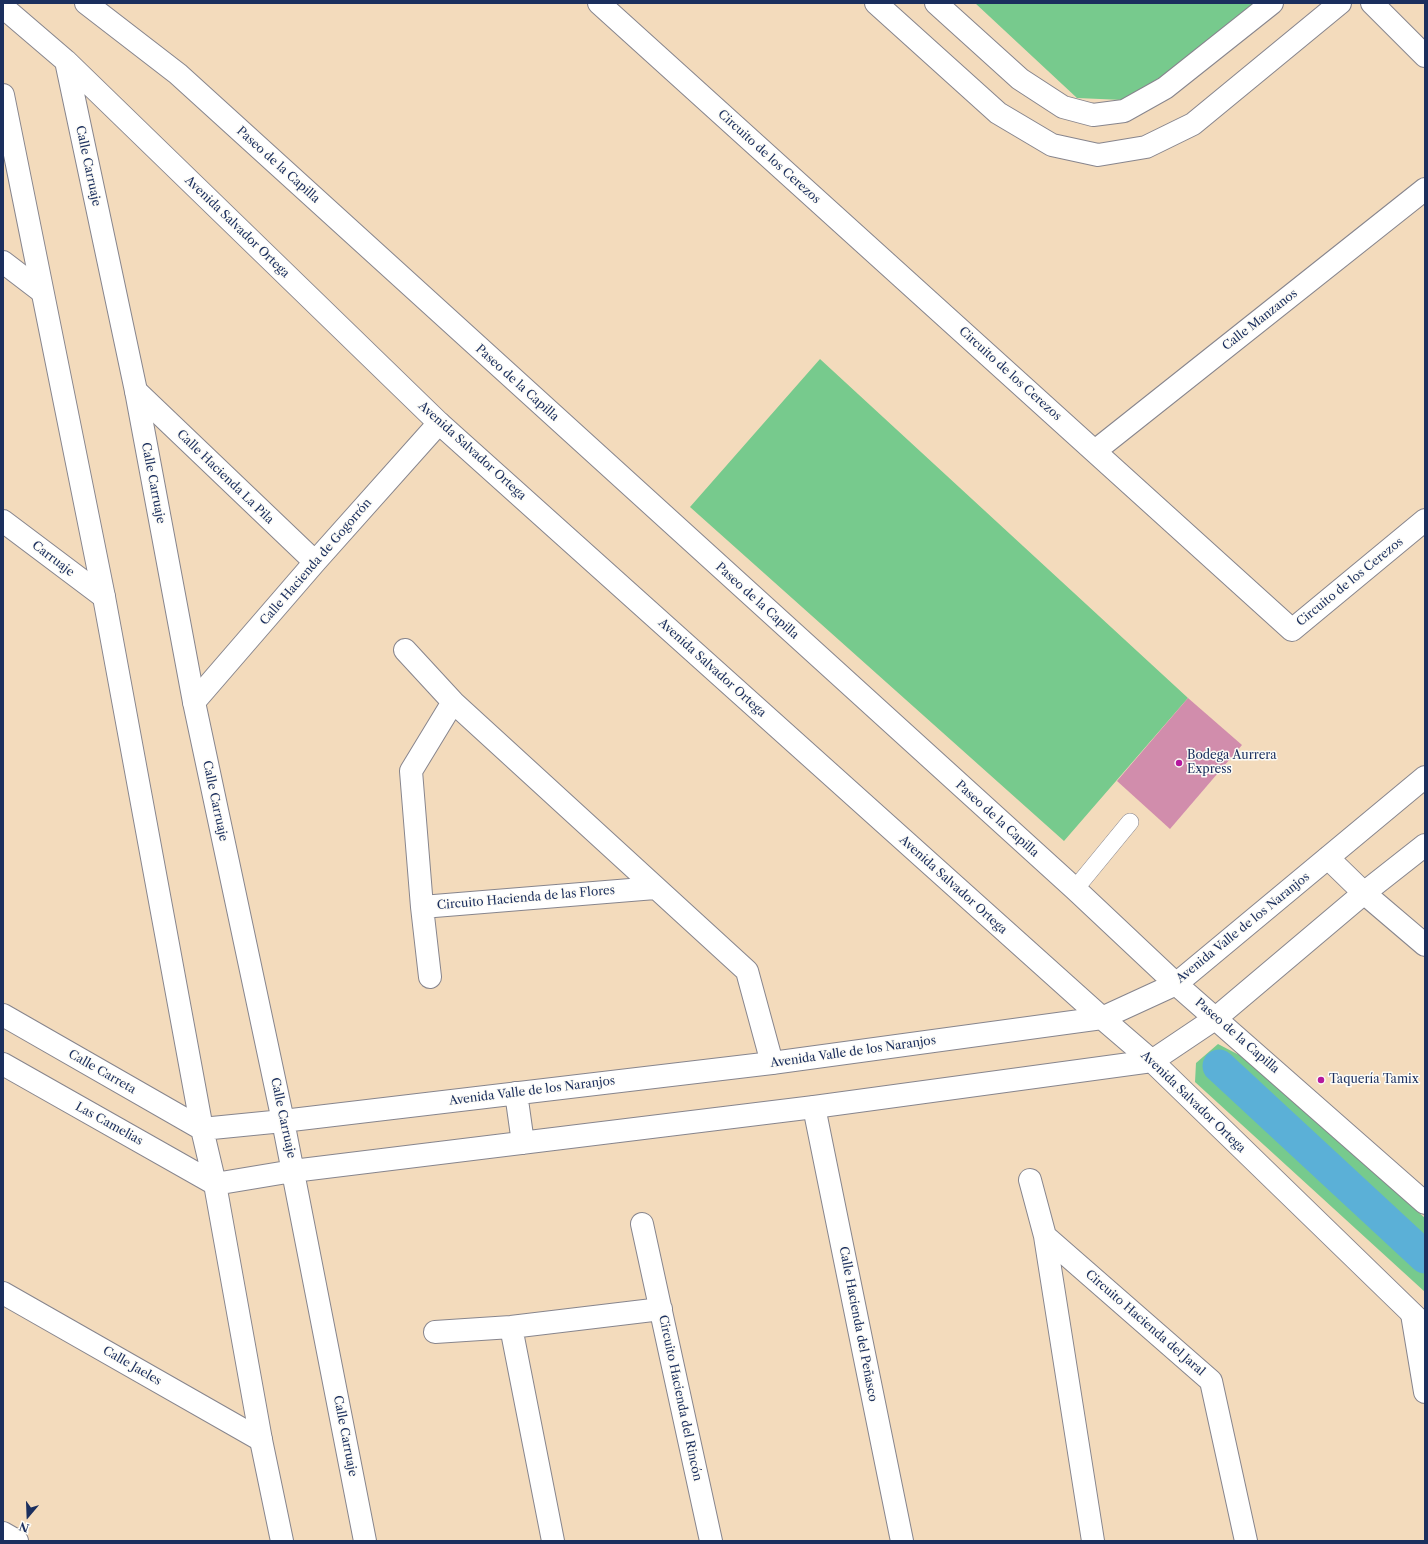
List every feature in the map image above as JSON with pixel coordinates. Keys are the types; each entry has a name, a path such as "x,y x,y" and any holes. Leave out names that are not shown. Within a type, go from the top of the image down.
{"street":[{"name":"Paseo de la Capilla","path":"86,3 178,74 1075,889 1176,984 1425,1203"},
{"name":"Circuito de los Cerezos","path":"599,3 1292,630 1425,520"},
{"path":"876,3 998,112 1052,145 1098,155 1146,147 1193,124 1340,3"},
{"path":"936,3 1020,79 1063,107 1093,115 1124,111 1165,88 1272,3"},
{"path":"1372,3 1425,56"},
{"name":"Avenida Salvador Ortega","path":"3,6 66,61 439,423 1102,1018 1152,1061 1419,1320"},
{"name":"Calle Carruaje","path":"66,61 136,391 194,702 283,1121 365,1541"},
{"path":"3,95 41,291 104,597 202,1129 215,1184 261,1440 282,1541"},
{"name":"Calle Manzanos","path":"1094,451 1425,189"},
{"path":"3,262 41,291"},
{"name":"Calle Hacienda La Pila","path":"136,391 315,562"},
{"name":"Calle Hacienda de Gogorrón","path":"194,702 315,562 439,423"},
{"name":"Carruaje","path":"3,520 104,597"},
{"path":"405,650 453,702 747,971 772,1063"},
{"name":"Circuito Hacienda de las Flores","path":"453,702 412,771 422,907 655,888"},
{"name":"Avenida Valle de los Naranjos","path":"202,1129 283,1121 772,1063 1102,1018 1176,984 1425,777"},
{"path":"215,1184 293,1171 814,1106 1152,1061 1216,1018 1364,893 1425,845"},
{"path":"1328,858 1364,893 1425,945"},
{"path":"422,907 430,978"},
{"name":"Calle Carreta","path":"3,1015 202,1129"},
{"name":"Las Camelias","path":"3,1064 215,1184"},
{"path":"516,1093 523,1143"},
{"name":"Calle Hacienda del Peñasco","path":"814,1106 902,1541"},
{"path":"1030,1180 1045,1236 1093,1541"},
{"path":"642,1224 661,1309"},
{"name":"Circuito Hacienda del Jaral","path":"1045,1236 1211,1381 1246,1541"},
{"name":"Calle Jaeles","path":"3,1293 261,1440"},
{"name":"Circuito Hacienda del Rincón","path":"435,1332 511,1326 661,1309 711,1541"},
{"path":"1419,1320 1425,1392"},
{"path":"511,1326 553,1541"},
{"path":"3,1533 17,1541"}],"lane":[{"path":"1075,889 1130,822"}],"green space":[{"path":"975,3 1254,3 1160,88 1123,100 1077,98"},
{"path":"820,359 1188,698 1064,841 690,507"},
{"path":"1218,1044 1243,1057 1425,1218 1425,1292 1195,1082 1196,1063"}],"building":[{"name":"Bodega Aurrera Express","path":"1188,698 1242,745 1170,829 1117,781"}],"waterway":[{"path":"1219,1066 1425,1257"}],"place":[{"name":"Bodega Aurrera Express","path":"1179,763"},
{"name":"Taquería Tamix","path":"1321,1080"}]}
